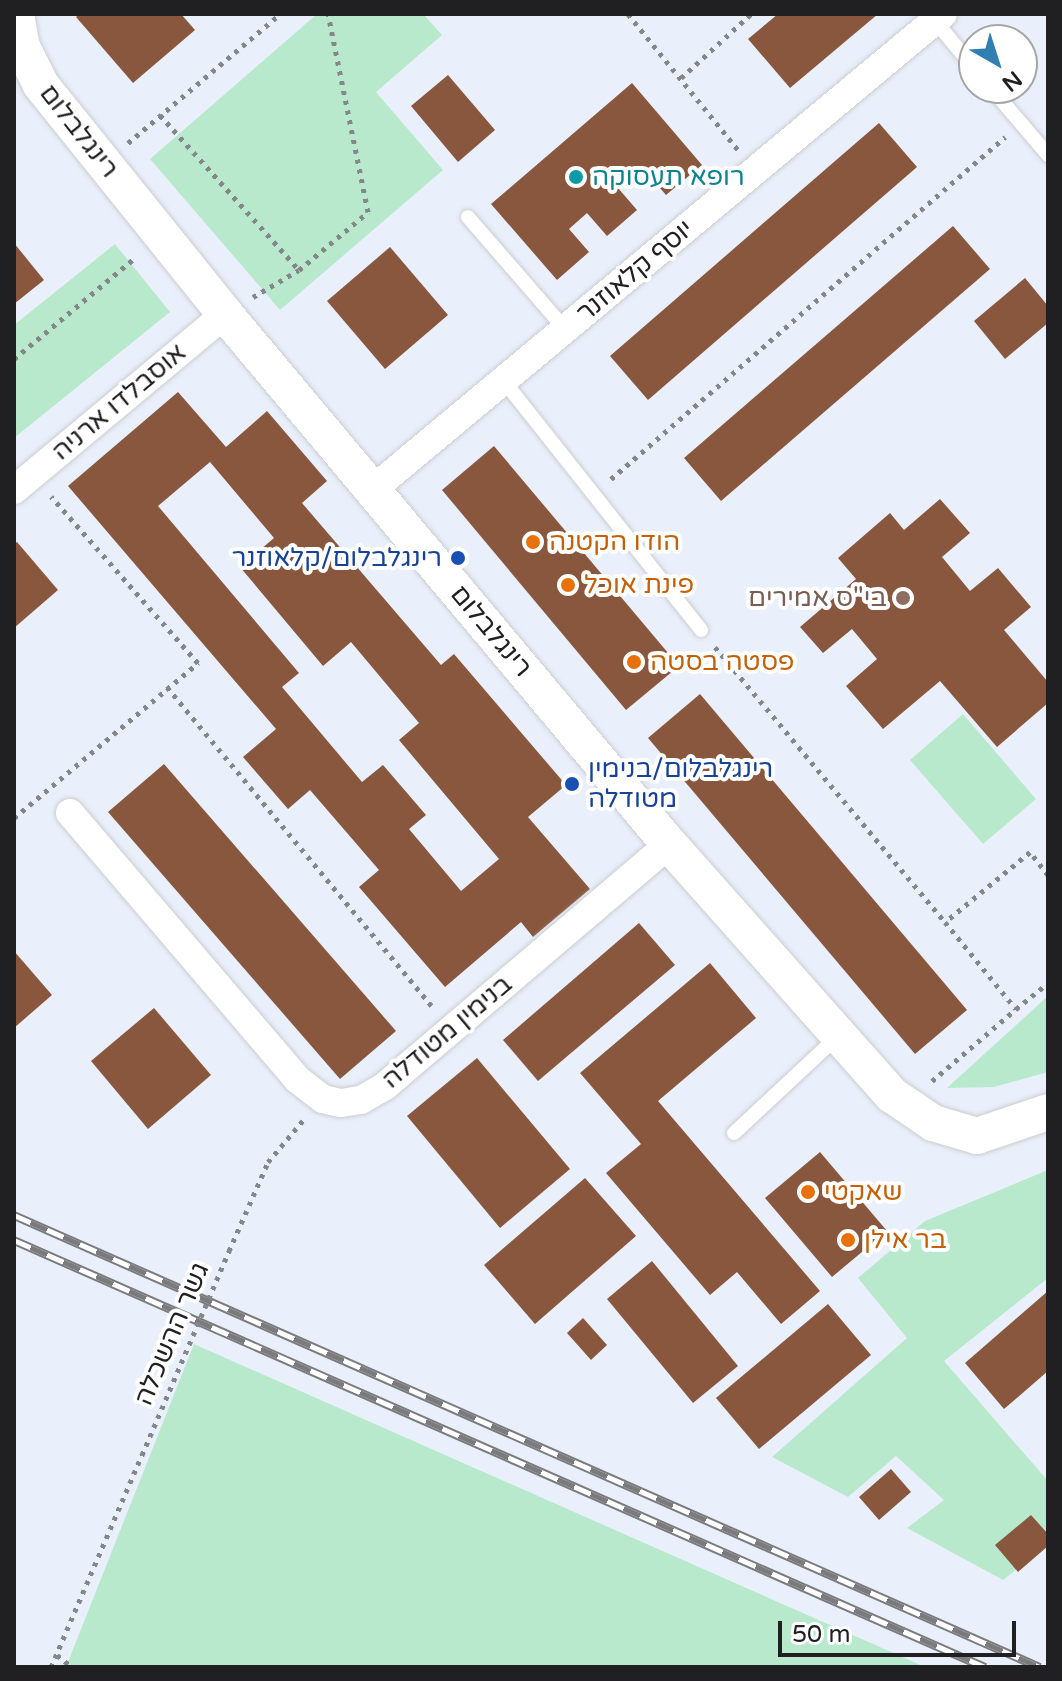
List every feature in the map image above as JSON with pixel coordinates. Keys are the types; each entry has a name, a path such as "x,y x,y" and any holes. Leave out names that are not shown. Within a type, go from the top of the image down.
{"street":[{"name":"רינגלבלום","path":"16,14 22,47 41,85 161,236 669,844 839,1035 905,1104 933,1123 977,1136 1048,1112"},
{"name":"יוסף קלאוזנר","path":"372,490 939,18"},
{"name":"אוסבלדו ארניה","path":"23,482 225,314"},
{"name":"בנימין מטודלה","path":"70,813 297,1079 323,1099 361,1100 385,1086 669,844"}],"lane":[{"path":"939,18 958,45"},
{"path":"1005,104 1048,155"},
{"path":"468,217 565,329"},
{"path":"503,380 701,630"},
{"path":"734,1133 839,1035"}],"path":[{"path":"103,164 280,14"},
{"path":"225,314 299,270 368,212 328,14"},
{"path":"628,14 755,171"},
{"path":"680,79 751,14"},
{"path":"160,115 299,270"},
{"path":"594,494 1021,123"},
{"path":"14,359 161,236"},
{"path":"14,818 198,663 23,482"},
{"path":"701,630 1016,1009"},
{"path":"167,687 451,1030"},
{"path":"945,922 1030,852 1048,875"},
{"path":"905,1104 1048,983"},
{"name":"גשר ההשכלה","path":"51,1667 268,1162 289,1134"},
{"path":"57,1655 72,1667"}],"shaded area":[{"path":"14,14 1048,14 1048,1667 14,1667"}],"green space":[{"path":"317,14 423,14 442,35 376,92 443,170 280,310 150,159"},
{"path":"115,244 170,312 14,438 14,325"},
{"path":"963,714 1036,799 983,844 910,760"},
{"path":"1048,996 1048,1072 994,1087 947,1088"},
{"path":"1048,1170 1048,1278 944,1361 1048,1481 1048,1544 1003,1580 907,1528 944,1500 896,1456 848,1497 772,1457 907,1338 858,1278 925,1221"},
{"path":"194,1344 925,1667 66,1667"}],"building":[{"path":"79,14 181,14 195,30 133,83 76,17"},
{"path":"778,14 878,14 790,88 748,39"},
{"path":"448,75 495,130 458,162 411,106"},
{"name":"רופא תעסוקה","path":"632,83 702,165 666,195 642,167 618,188 637,210 607,236 587,213 569,229 589,252 557,280 491,204"},
{"path":"879,123 917,167 648,400 610,356"},
{"path":"953,226 990,269 721,501 684,458"},
{"path":"14,243 44,280 14,304"},
{"path":"390,247 448,315 385,369 327,301"},
{"path":"1025,278 1048,306 1048,323 1005,359 974,321"},
{"path":"178,392 226,447 267,411 327,481 302,503 441,665 454,654 566,785 528,817 590,889 533,937 521,922 445,987 359,887 379,870 310,790 288,809 243,757 276,729 68,486","holes":["210,462 274,538 240,567 323,666 351,642 419,723 399,740 499,859 461,891 409,829 426,815 383,765 362,782 282,687 299,673 158,506"]},
{"path":"494,446 679,666 626,710 442,490"},
{"path":"940,499 970,533 942,557 970,591 998,568 1031,607 1004,630 1048,682 1048,703 997,747 940,681 883,729 846,686 877,659 852,629 823,653 800,627 856,579 838,558 890,513 904,530"},
{"path":"17,542 58,590 14,628 14,544"},
{"path":"700,694 967,1010 915,1054 648,738"},
{"path":"164,764 396,1031 340,1079 108,812"},
{"path":"639,923 675,965 538,1081 503,1040"},
{"path":"14,951 52,995 14,1028"},
{"path":"710,963 756,1018 658,1101 820,1291 781,1324 737,1272 710,1295 606,1173 641,1144 580,1073"},
{"path":"154,1008 211,1075 148,1129 91,1061"},
{"path":"477,1058 570,1169 500,1228 407,1116"},
{"path":"820,1152 887,1231 832,1277 765,1198"},
{"path":"585,1178 636,1236 535,1324 484,1265"},
{"path":"652,1261 738,1366 693,1403 607,1299"},
{"path":"1048,1291 1048,1371 1004,1409 965,1363"},
{"path":"828,1304 871,1355 759,1449 716,1398"},
{"path":"583,1318 607,1345 591,1360 567,1333"},
{"path":"891,1469 911,1492 879,1520 859,1497"},
{"path":"1031,1515 1048,1534 1048,1546 1018,1572 995,1545"}],"railway":[{"path":"14,1215 1040,1667"},
{"path":"14,1240 985,1667"}],"place":[{"name":"רופא תעסוקה","path":"576,177"},
{"name":"הודו הקטנה","path":"533,542"},
{"name":"רינגלבלום/קלאוזנר","path":"458,558"},
{"name":"פינת אוכל","path":"568,585"},
{"name":"בי\"ס אמירים","path":"903,598"},
{"name":"פסטה בסטה","path":"634,662"},
{"name":"רינגלבלום/בנימין מטודלה","path":"572,784"},
{"name":"שאקטי","path":"808,1192"},
{"name":"בר אילן","path":"848,1240"}]}
